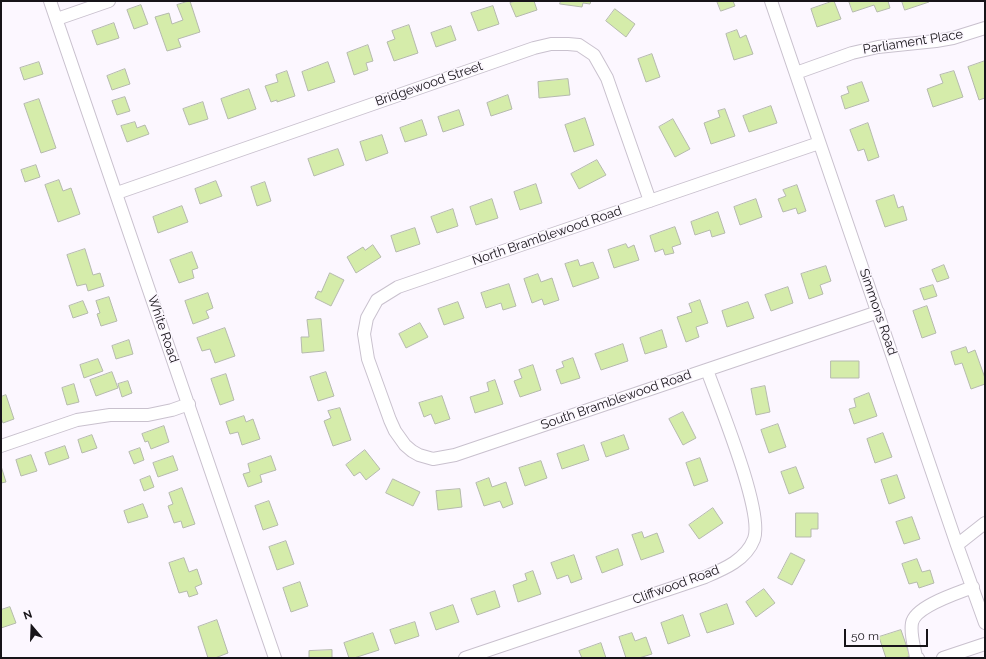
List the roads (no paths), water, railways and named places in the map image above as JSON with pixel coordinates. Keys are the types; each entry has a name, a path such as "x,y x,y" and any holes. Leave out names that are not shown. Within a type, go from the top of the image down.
{"street":[{"name":"White Road","path":"50,1 275,658"},
{"path":"57,20 109,1"},
{"name":"Simmons Road","path":"771,1 985,623"},
{"name":"Parliament Place","path":"796,73 852,53 878,47 942,40 985,28"},
{"name":"Bridgewood Street","path":"117,193 534,48 560,43 579,45 591,52 599,62 616,101 650,201"},
{"name":"North Bramblewood Road","path":"382,399 368,359 364,334 370,310 384,295 398,287 428,276 819,143"},
{"name":"South Bramblewood Road","path":"382,399 396,431 405,445 419,455 433,458 454,455 878,312"},
{"name":"Cliffwood Road","path":"465,658 705,577 735,562 748,550 756,530 753,504 740,462 707,370"},
{"path":"1,446 77,420 110,415 148,416 189,404"},
{"path":"957,545 985,522"},
{"path":"918,658 916,657 911,633 912,620 924,609 935,602 973,587"},
{"path":"943,658 985,644"}]}
